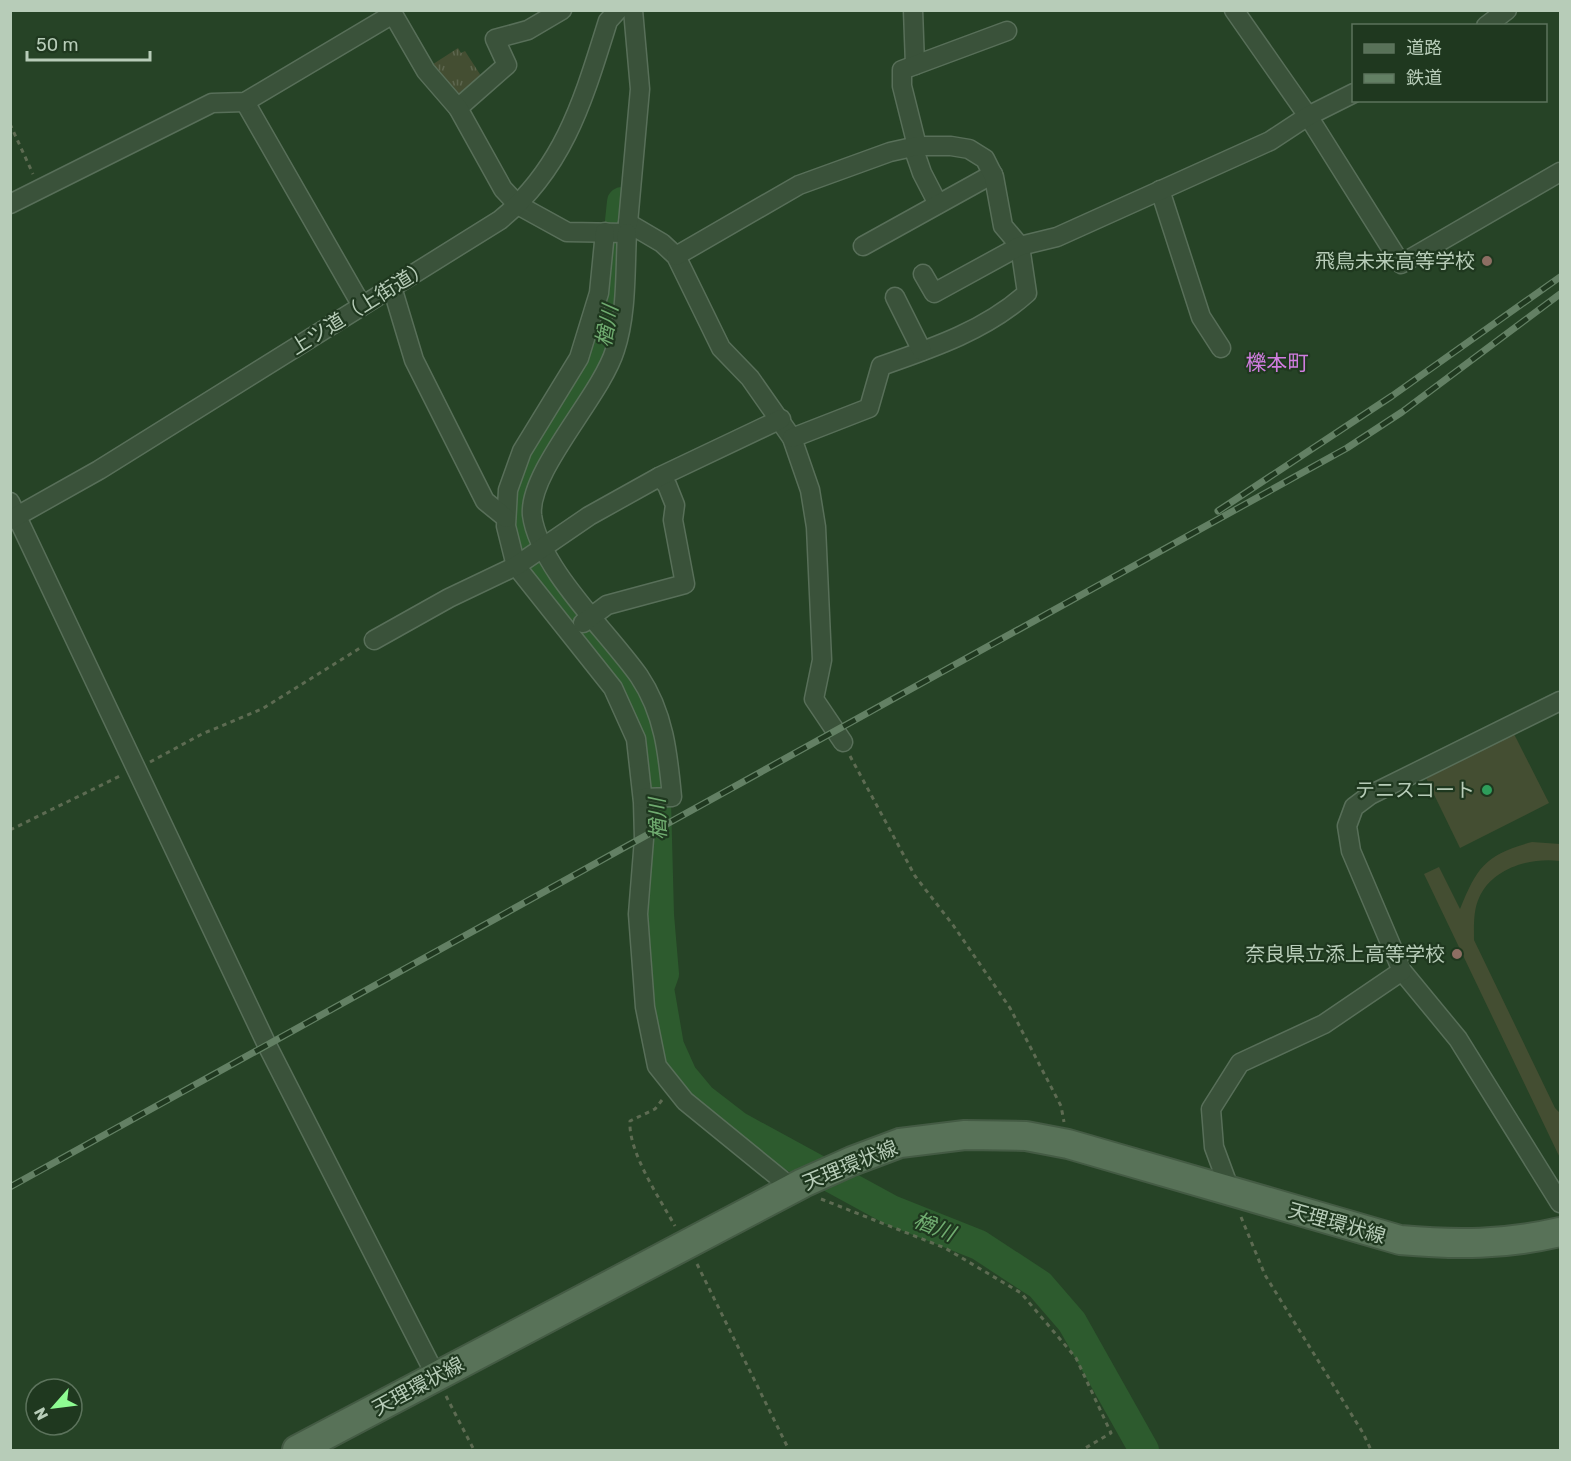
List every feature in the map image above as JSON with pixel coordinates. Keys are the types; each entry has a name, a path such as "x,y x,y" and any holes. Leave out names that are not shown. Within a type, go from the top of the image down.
{"main road":[{"name":"天理環状線","path":"297,1450 798,1186 852,1161 900,1143 965,1135 1026,1136 1068,1144 1400,1240 1457,1245 1517,1242 1560,1232"}],"street":[{"path":"458,108 507,65 495,39 528,30 562,10"},
{"name":"上ツ道（上街道）","path":"13,513 99,470 500,220 518,205 560,149 581,109 608,21 618,10"},
{"path":"633,10 639,89 618,231 579,358 522,451 508,490 506,526 518,564 613,688 636,739 643,798 644,839 638,914 645,1007 657,1066 685,1101 798,1186"},
{"path":"913,10 915,65"},
{"path":"1234,10 1308,116 1401,264 1560,172"},
{"path":"1480,10 1486,24"},
{"path":"1487,24 1507,10"},
{"path":"10,204 212,103 245,102 343,46 372,17 393,14 426,71 458,108 503,189 518,205 567,232 618,231 662,243 676,256 720,348 750,378 781,419 792,438 810,490 816,526 822,660 814,699 843,742"},
{"path":"938,204 922,173 902,86 902,70 1007,31"},
{"path":"923,274 934,294 1020,246 1057,237 1270,141 1308,116 1352,94"},
{"path":"245,102 362,306"},
{"path":"676,256 799,185 891,152 915,146 969,149 985,159 993,174 1003,226 1020,246 1027,293 1011,307 982,325 881,366 868,408 792,438"},
{"path":"864,246 993,174"},
{"path":"1160,190 1201,317 1221,348"},
{"path":"618,231 623,303 616,350 603,378 547,466 536,493 532,514 541,549 639,677 660,721 667,744 672,797 643,798"},
{"path":"392,287 403,327 419,370 485,501 506,518"},
{"path":"895,297 922,351"},
{"path":"374,640 449,598 518,564 589,516 659,477 781,419"},
{"path":"570,634 607,605 685,584 673,520 675,505 667,485 659,477"},
{"path":"13,513 267,1045 436,1376"},
{"path":"1560,701 1370,795 1354,807 1347,826 1352,851 1402,970 1458,1039 1560,1203"},
{"path":"1231,1193 1214,1147 1211,1109 1240,1063 1324,1024 1402,970"}],"path":[{"path":"10,124 39,189"},
{"path":"10,830 202,734 262,709 374,640"},
{"path":"843,742 915,876 954,925 1010,1008 1061,1106 1068,1144"},
{"path":"657,1066 662,1101 655,1109 630,1121 629,1132 649,1180 677,1229"},
{"path":"798,1186 945,1248 1021,1293 1076,1358 1111,1433 1082,1450"},
{"path":"1231,1193 1265,1275 1371,1450"},
{"path":"696,1263 789,1450"},
{"path":"436,1376 474,1450"}],"green space":[{"path":"458,48 461,53 465,51 485,82 459,105 427,68"},
{"name":"テニスコート","path":"1513,732 1549,803 1460,848 1425,776"},
{"path":"1532,842 1560,844 1560,861 1525,863 1493,879 1477,903 1474,940 1555,1108 1560,1113 1560,1158 1424,874 1439,867 1460,909 1472,882 1485,864 1493,857"}],"waterway":[{"name":"楢川","path":"622,202 609,325 601,359 581,397 536,457 522,492 519,534 536,573 628,687 646,722 655,763 659,915 664,974 659,988 669,1046 682,1075 702,1099 737,1126 891,1210 979,1245 1040,1285 1072,1322 1144,1450"}],"railway":[{"path":"1218,511 1392,396 1560,277"},
{"path":"10,1187 1347,448 1402,412 1560,294"}],"place":[{"name":"飛鳥未来高等学校","path":"1487,261"},
{"name":"テニスコート","path":"1487,790"},
{"name":"奈良県立添上高等学校","path":"1457,954"}],"district":[{"name":"櫟本町","path":"1277,363"}]}
